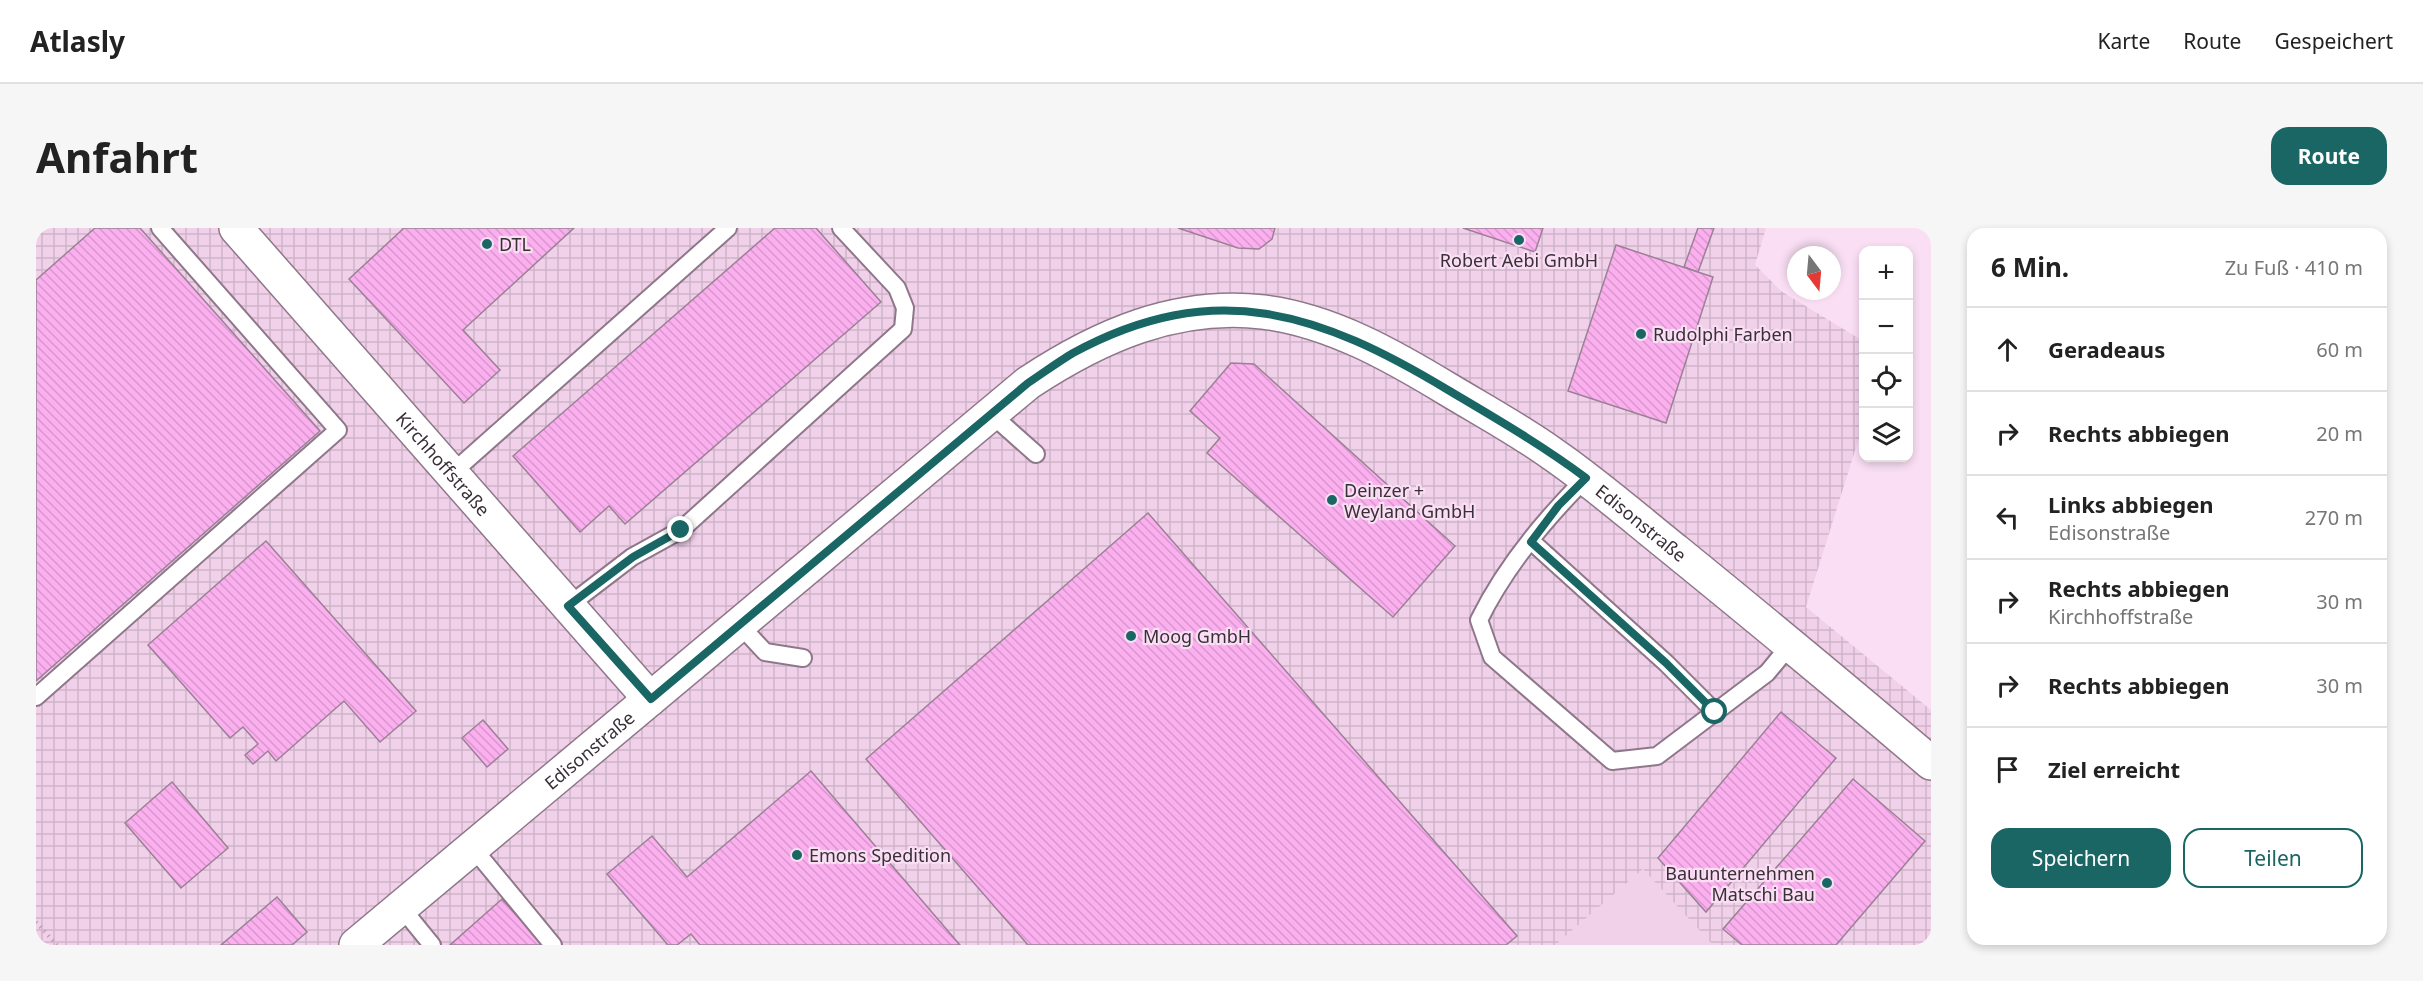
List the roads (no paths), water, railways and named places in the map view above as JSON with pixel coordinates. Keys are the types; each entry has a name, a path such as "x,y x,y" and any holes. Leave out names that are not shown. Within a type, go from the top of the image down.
{"street":[{"name":"Kirchhoffstraße","path":"236,228 651,699"},
{"name":"Edisonstraße","path":"356,945 1028,383 1074,353 1134,328 1152,321 1202,311 1262,311 1295,317 1323,327 1403,363 1520,433 1586,478 1791,644 1931,763"}],"lane":[{"path":"36,697 338,430 160,228"},
{"path":"452,473 728,228"},
{"path":"568,606 633,557 681,530 903,329 905,308 897,288 841,228"},
{"path":"991,414 1036,454"},
{"path":"1586,478 1558,506 1495,587 1479,620 1492,657 1612,761 1657,756 1767,673 1791,644"},
{"path":"1531,542 1666,663 1715,712"},
{"path":"740,625 765,652 803,658"},
{"path":"472,848 553,945"},
{"path":"401,907 432,945"}],"place":[{"name":"Robert Aebi GmbH","path":"1519,240"},
{"name":"DTL","path":"487,244"},
{"name":"Rudolphi Farben","path":"1641,334"},
{"name":"Deinzer + Weyland GmbH","path":"1332,500"},
{"name":"Moog GmbH","path":"1131,636"},
{"name":"Emons Spedition","path":"797,855"},
{"name":"Bauunternehmen Matschi Bau","path":"1827,883"}]}
